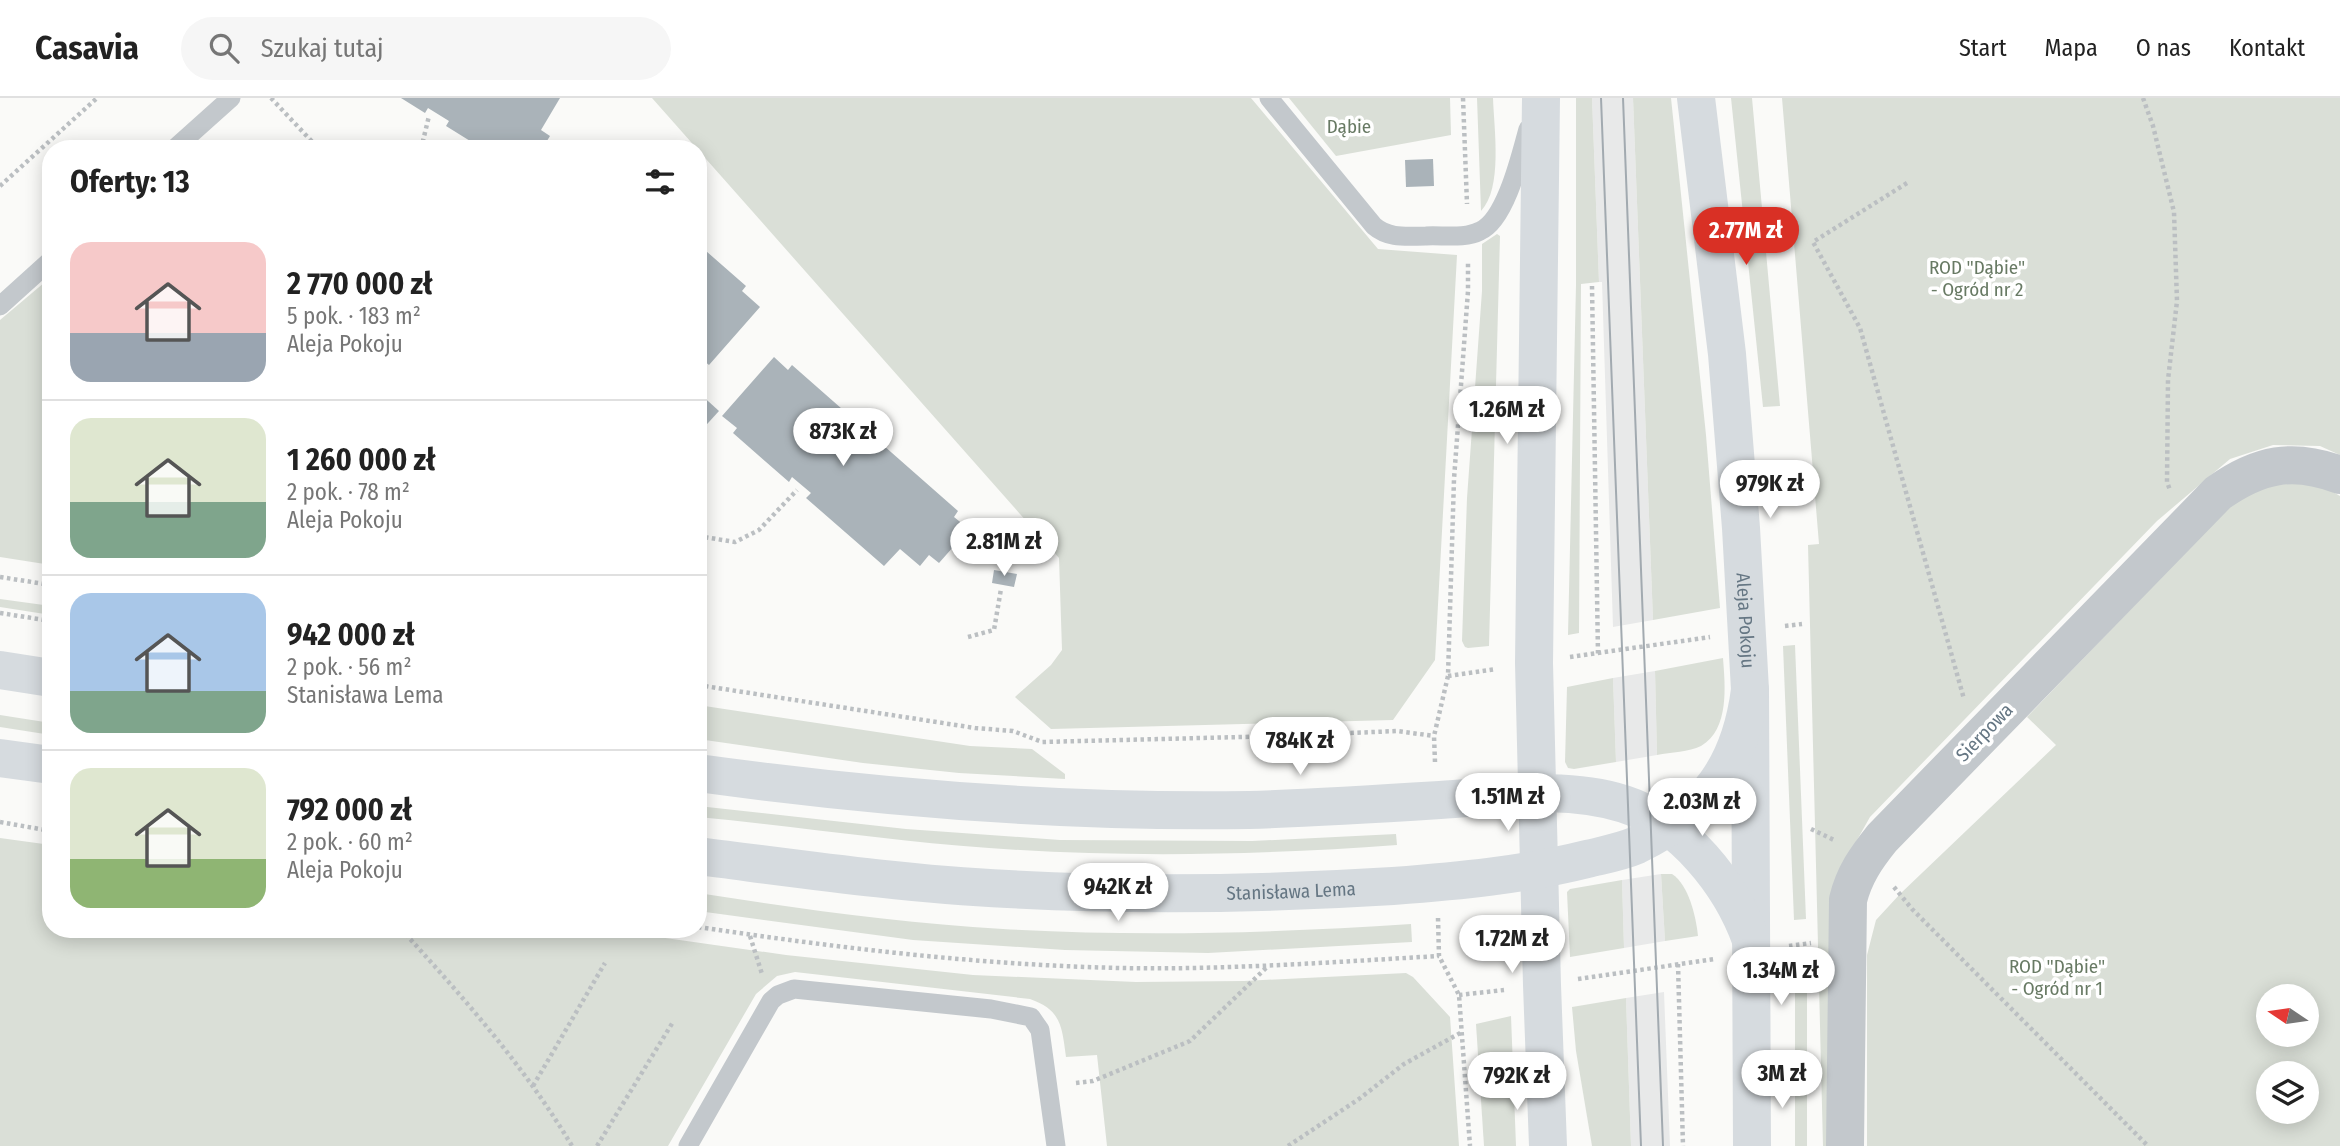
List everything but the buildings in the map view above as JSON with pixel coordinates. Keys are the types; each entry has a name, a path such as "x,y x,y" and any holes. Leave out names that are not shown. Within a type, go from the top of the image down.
{"main road":[{"path":"1541,98 1534,627 1548,1146"},
{"name":"Aleja Pokoju","path":"1696,98 1727,354 1750,690 1752,1146"},
{"path":"0,670 42,676"},
{"name":"Stanisława Lema","path":"707,857 918,883 1005,889 1171,894 1264,893 1437,883 1539,871 1630,848 1667,827 1700,802 1729,765 1744,727 1750,690"},
{"path":"0,758 42,764"},
{"path":"707,774 940,801 1159,810 1252,810 1537,793 1586,795 1628,805 1667,827 1709,867 1746,925 1751,940"}],"street":[{"name":"Sierpowa","path":"1845,1146 1848,900 1857,871 1882,838 2218,493 2257,470 2284,464 2318,467 2340,475"}],"lane":[{"path":"184,140 231,98"},
{"path":"1269,98 1381,232 1398,236 1468,235 1480,232 1492,223 1508,193 1535,98"},
{"path":"0,306 42,268"},
{"path":"688,1146 771,1002 778,995 794,989 1026,1015 1035,1019 1040,1030 1056,1146"}],"path":[{"path":"51,140 97,98"},
{"path":"271,98 311,140"},
{"path":"1435,769 1434,736 1448,676 1454,479 1468,291 1463,98"},
{"path":"2143,98 2153,126 2174,212 2177,301 2168,380 2167,482 2183,527"},
{"path":"423,140 429,116"},
{"path":"0,186 42,148"},
{"path":"1906,183 1812,242 1860,328 1965,702"},
{"path":"1592,286 1598,654"},
{"path":"707,537 735,542 759,530 797,490"},
{"path":"0,577 42,584"},
{"path":"968,637 994,630 1001,589"},
{"path":"0,614 42,620"},
{"path":"1780,627 1802,624"},
{"path":"1568,658 1721,635"},
{"path":"1448,676 1489,670"},
{"path":"707,686 975,728 1013,731 1042,741 1397,731 1434,736"},
{"path":"0,822 42,829"},
{"path":"1900,894 2148,1146"},
{"path":"1438,925 1439,956 1459,995 1470,1146"},
{"path":"707,929 886,953 1121,968 1268,966 1439,956"},
{"path":"750,935 771,1002"},
{"path":"409,938 461,996 533,1086 572,1146"},
{"path":"1795,945 1815,943"},
{"path":"1571,980 1696,962"},
{"path":"533,1086 605,963"},
{"path":"1678,964 1683,1146"},
{"path":"1048,1087 1093,1081 1189,1041 1268,966"},
{"path":"1459,995 1506,990"},
{"path":"597,1146 673,1021"},
{"path":"1288,1146 1359,1099 1404,1064 1462,1032"}],"shaded area":[{"path":"1592,98 1633,98 1653,620 1613,627 1602,282 1599,282"},
{"path":"1655,671 1657,755 1616,762 1613,678"},
{"path":"1661,874 1665,941 1624,948 1622,880"},
{"path":"1664,992 1670,1146 1631,1146 1626,998"}],"green space":[{"path":"652,98 1251,98 1378,249 1457,255 1435,660 1393,720 1051,729 1015,697 1051,665 1062,650 1059,558 707,160 707,140 689,140"},
{"name":"Dąbie","path":"1289,98 1450,98 1451,135 1336,156"},
{"path":"1477,98 1493,98 1496,158 1492,188 1481,211"},
{"path":"1576,98 1592,98 1599,282 1581,284 1579,633 1568,635 1576,285"},
{"path":"1633,98 1671,98 1706,435 1720,608 1653,620"},
{"path":"1731,98 1752,98 1780,406 1763,407"},
{"name":"ROD \"Dąbie\" - Ogród nr 2","path":"1782,98 2340,98 2340,455 2320,446 2273,445 2230,459 2157,521 1870,817 1848,856 1831,1146 1823,1146 1808,545 1819,544"},
{"path":"1497,234 1500,236 1489,646 1468,648 1462,641 1467,498 1482,291 1482,244"},
{"path":"42,285 42,564 0,557 0,320"},
{"name":"ROD \"Dąbie\" - Ogród nr 1","path":"2291,480 2326,488 2340,496 2340,1146 1867,1146 1867,955 1876,920 2056,745 2027,717 2228,508 2258,487"},
{"path":"0,599 42,605 42,614 0,607"},
{"path":"1795,645 1806,919 1794,920 1783,646"},
{"path":"1723,658 1724,706 1717,729 1701,746 1657,755 1655,671"},
{"path":"1613,678 1616,762 1568,768 1565,762 1567,687"},
{"path":"707,706 970,746 1032,749 1065,774 1065,779 959,773 863,763 707,740"},
{"path":"0,715 42,722 42,734 0,727"},
{"path":"707,807 906,829 1060,840 1252,841 1396,834 1397,845 1193,854 1040,851 916,841 707,818"},
{"path":"0,838 42,844 42,938 666,938 786,955 973,975 1136,982 1244,981 1406,973 1413,977 1450,1017 1459,1146 1107,1146 1097,1055 1066,1057 1058,1021 1041,1003 1030,999 795,972 777,976 756,994 668,1146 0,1146"},
{"path":"1661,874 1672,874 1683,886 1693,911 1698,936 1665,941"},
{"path":"1622,880 1624,948 1570,957 1567,892 1570,889"},
{"path":"707,894 889,919 1054,931 1207,933 1411,924 1412,942 1208,953 1065,950 913,940 707,912"},
{"path":"1795,967 1807,967 1807,1146 1795,1146"},
{"path":"1626,998 1631,1146 1592,1146 1576,1051 1572,1007"},
{"path":"1511,1016 1516,1146 1484,1146 1476,1024"}],"tram line":[{"path":"1601,98 1641,1146"},
{"path":"1623,98 1663,1146"}]}
